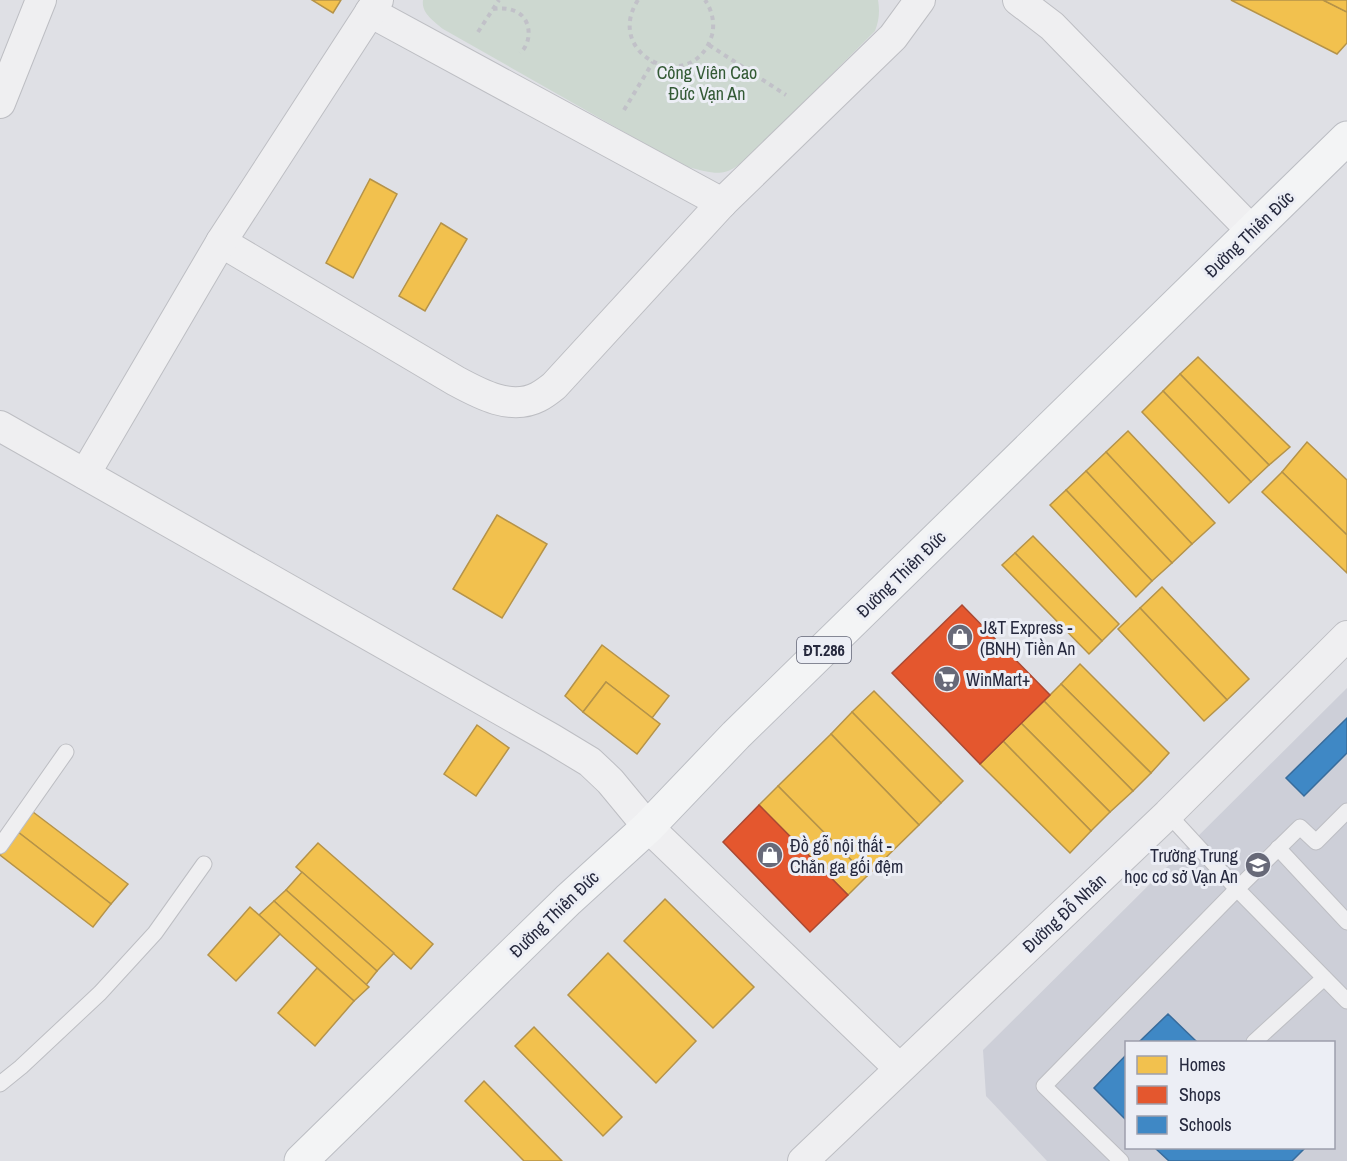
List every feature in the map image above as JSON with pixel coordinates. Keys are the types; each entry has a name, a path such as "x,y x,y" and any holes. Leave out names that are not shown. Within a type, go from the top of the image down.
{"main road":[{"name":"Đường Thiên Đức","path":"301,1161 568,900 648,827 716,755 1347,138"}],"street":[{"path":"0,104 41,0"},
{"path":"221,242 486,397 515,402 537,398 554,386 722,203 893,37 920,0"},
{"path":"1018,0 1052,26 1252,231"},
{"path":"85,474 221,242 374,6 722,203"},
{"path":"0,426 590,762 610,781 648,827 899,1068"},
{"name":"Đường Đỗ Nhân","path":"803,1161 1168,814 1347,636"}],"lane":[{"path":"0,846 66,752"},
{"path":"1121,1161 1044,1086 1300,827 1316,842 1347,811"},
{"path":"1168,814 1237,889 1347,1001"},
{"path":"1278,848 1347,922"},
{"path":"0,1084 100,993 155,933 204,864"},
{"path":"1255,1041 1324,978"}],"path":[{"path":"472,40 499,0"},
{"path":"630,0 637,2 629,23 631,37 638,50 653,62 675,68 700,56 709,45 713,32 713,18 705,0"},
{"path":"493,9 513,10 525,19 529,35 523,51 516,55"},
{"path":"709,45 788,95"},
{"path":"623,111 653,62"}],"shaded area":[{"name":"Trường Trung học cơ sở Vạn An","path":"1347,688 1347,1161 1047,1161 986,1096 983,1050"}],"green space":[{"name":"Công Viên Cao Đức Vạn An","path":"423,0 878,0 879,12 875,31 753,153 728,171 714,173 684,166 443,29 426,13"}],"building: Homes":[{"path":"312,0 341,0 333,13"},
{"path":"1231,0 1323,0 1347,12 1347,43 1337,54"},
{"path":"1323,0 1347,0 1347,12"},
{"path":"370,179 397,194 353,278 326,263"},
{"path":"441,223 467,239 425,311 399,296"},
{"path":"1198,357 1290,447 1269,465 1180,374"},
{"path":"1180,374 1269,465 1251,482 1163,391"},
{"path":"1163,391 1251,482 1229,503 1142,412"},
{"path":"1128,431 1215,523 1192,544 1106,452"},
{"path":"1307,442 1347,480 1347,535 1282,472"},
{"path":"1106,452 1192,544 1172,563 1086,471"},
{"path":"1086,471 1172,563 1152,581 1066,490"},
{"path":"1282,472 1347,535 1347,573 1262,492"},
{"path":"1066,490 1152,581 1136,597 1050,505"},
{"path":"497,515 547,544 502,618 453,589"},
{"path":"1033,536 1119,624 1102,641 1015,553"},
{"path":"1015,553 1102,641 1089,654 1002,565"},
{"path":"1162,587 1249,679 1227,700 1140,608"},
{"path":"1140,608 1227,700 1204,721 1118,629"},
{"path":"602,645 669,696 652,718 606,682 583,712 565,696"},
{"path":"1080,664 1169,753 1151,773 1061,684"},
{"path":"606,682 660,724 637,754 583,712"},
{"path":"1061,684 1151,773 1133,791 1044,701"},
{"path":"874,691 963,781 941,803 852,712"},
{"path":"1044,701 1133,791 1110,812 1021,723"},
{"path":"852,712 941,803 919,825 831,734"},
{"path":"1021,723 1110,812 1091,831 1003,741"},
{"path":"477,725 509,748 476,796 444,774"},
{"path":"831,734 919,825 867,876 778,786"},
{"path":"1003,741 1091,831 1070,853 980,764"},
{"path":"778,786 867,876 848,895 759,805"},
{"path":"33,812 128,884 111,904 18,832"},
{"path":"18,832 111,904 93,927 0,855"},
{"path":"318,843 433,944 411,969 296,867"},
{"path":"302,872 394,953 377,971 286,890"},
{"path":"286,890 377,971 366,985 274,901"},
{"path":"665,899 754,987 713,1028 624,941"},
{"path":"274,901 369,987 354,1001 259,915"},
{"path":"250,907 280,934 236,981 208,955"},
{"path":"608,953 696,1041 656,1083 568,995"},
{"path":"317,968 354,1001 315,1046 278,1013"},
{"path":"534,1027 622,1117 603,1136 515,1046"},
{"path":"484,1081 562,1161 524,1161 465,1101"}],"building: Shops":[{"path":"962,605 1050,695 980,764 892,673"},
{"path":"759,805 848,895 810,932 723,842"}],"building: Schools":[{"path":"1347,718 1347,753 1304,796 1286,778"},
{"path":"1168,1014 1196,1041 1140,1041"},
{"path":"1125,1056 1125,1119 1094,1088"},
{"path":"1156,1149 1304,1149 1292,1161 1169,1161"}],"place":[{"name":"J&T Express - (BNH) Tiền An","path":"960,637"},
{"name":"WinMart+","path":"947,679"},
{"name":"Đồ gỗ nội thất - Chăn ga gối đệm","path":"770,855"},
{"name":"Trường Trung học cơ sở Vạn An","path":"1258,865"}]}
